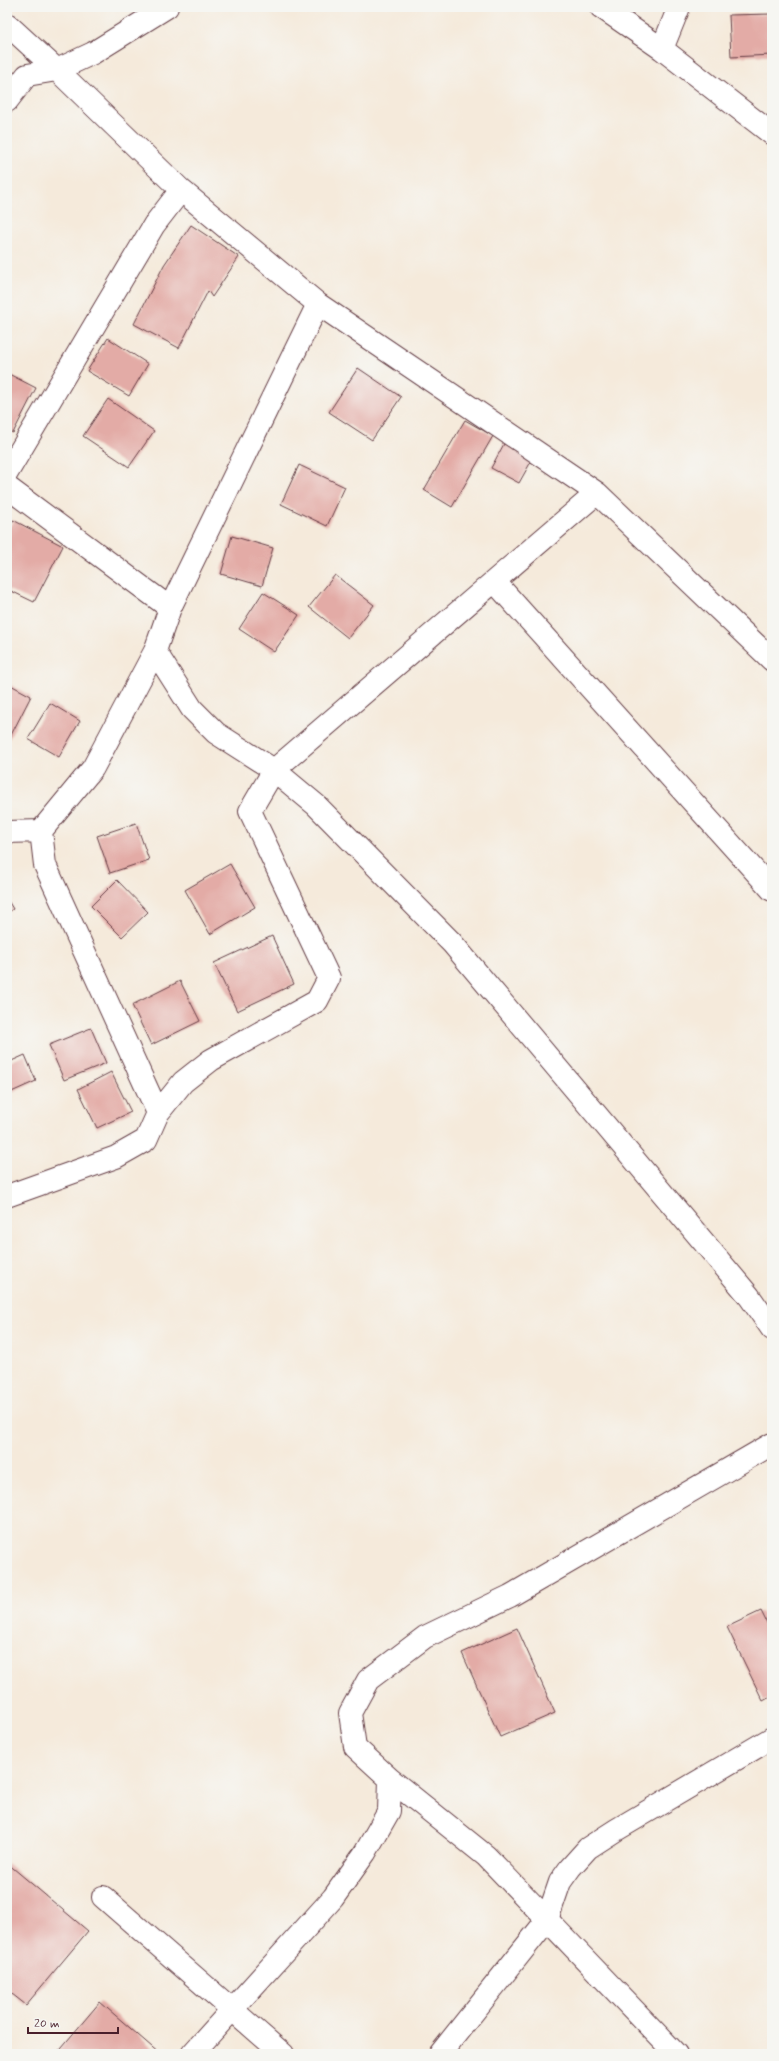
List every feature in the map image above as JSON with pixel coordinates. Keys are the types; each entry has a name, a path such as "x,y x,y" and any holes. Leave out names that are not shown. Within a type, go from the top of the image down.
{"street":[{"path":"7,101 27,75 57,70 93,53 167,7"},
{"path":"601,7 662,50 772,134"},
{"path":"662,50 678,7"},
{"path":"7,24 57,70 181,190 318,304 597,493 772,660"},
{"path":"7,473 154,225 181,190"},
{"path":"158,1113 45,865 41,831 93,768 155,651 170,608 318,304"},
{"path":"7,487 170,608"},
{"path":"7,1196 116,1157 146,1140 158,1113 183,1082 211,1060 317,1001 329,978 250,811 274,770 597,493"},
{"path":"495,582 772,890"},
{"path":"155,651 197,714 216,733 274,770 316,805 452,943 748,1296 772,1329"},
{"path":"7,832 41,831"},
{"path":"676,2054 486,1856 390,1779 355,1747 350,1713 368,1680 425,1637 510,1596 772,1444"},
{"path":"440,2054 547,1920 560,1882 588,1848 772,1738"},
{"path":"192,2054 333,1898 365,1853 389,1811 390,1779"},
{"path":"103,1897 283,2054"}],"building":[{"path":"772,14 772,55 731,57 729,15"},
{"path":"191,225 239,257 212,297 208,291 179,348 134,324 164,265"},
{"path":"108,338 148,364 129,396 87,371"},
{"path":"358,368 401,397 372,440 329,412"},
{"path":"7,373 36,388 13,433 7,430"},
{"path":"108,399 154,431 129,467 83,436"},
{"path":"465,420 493,436 452,507 424,490"},
{"path":"505,442 533,458 519,483 491,468"},
{"path":"299,465 345,487 327,526 281,504"},
{"path":"13,520 63,546 34,602 7,589 7,532"},
{"path":"232,536 273,548 262,586 221,574"},
{"path":"335,575 374,605 348,638 309,607"},
{"path":"263,592 299,615 274,652 239,629"},
{"path":"7,683 31,696 9,739 7,738"},
{"path":"50,703 80,721 59,757 28,739"},
{"path":"136,823 149,860 110,873 97,836"},
{"path":"230,864 255,907 210,934 185,890"},
{"path":"117,880 148,912 122,937 91,906"},
{"path":"7,899 13,909 7,913"},
{"path":"272,936 294,984 237,1011 214,963"},
{"path":"180,981 200,1021 151,1045 132,1005"},
{"path":"91,1028 106,1063 64,1080 49,1045"},
{"path":"25,1055 36,1081 7,1094 7,1063"},
{"path":"111,1072 131,1112 97,1128 78,1089"},
{"path":"761,1611 772,1633 772,1696 763,1701 727,1627"},
{"path":"517,1628 555,1713 500,1737 462,1653"},
{"path":"7,1863 88,1931 26,2005 7,1990"},
{"path":"100,2002 160,2054 56,2054"}]}
